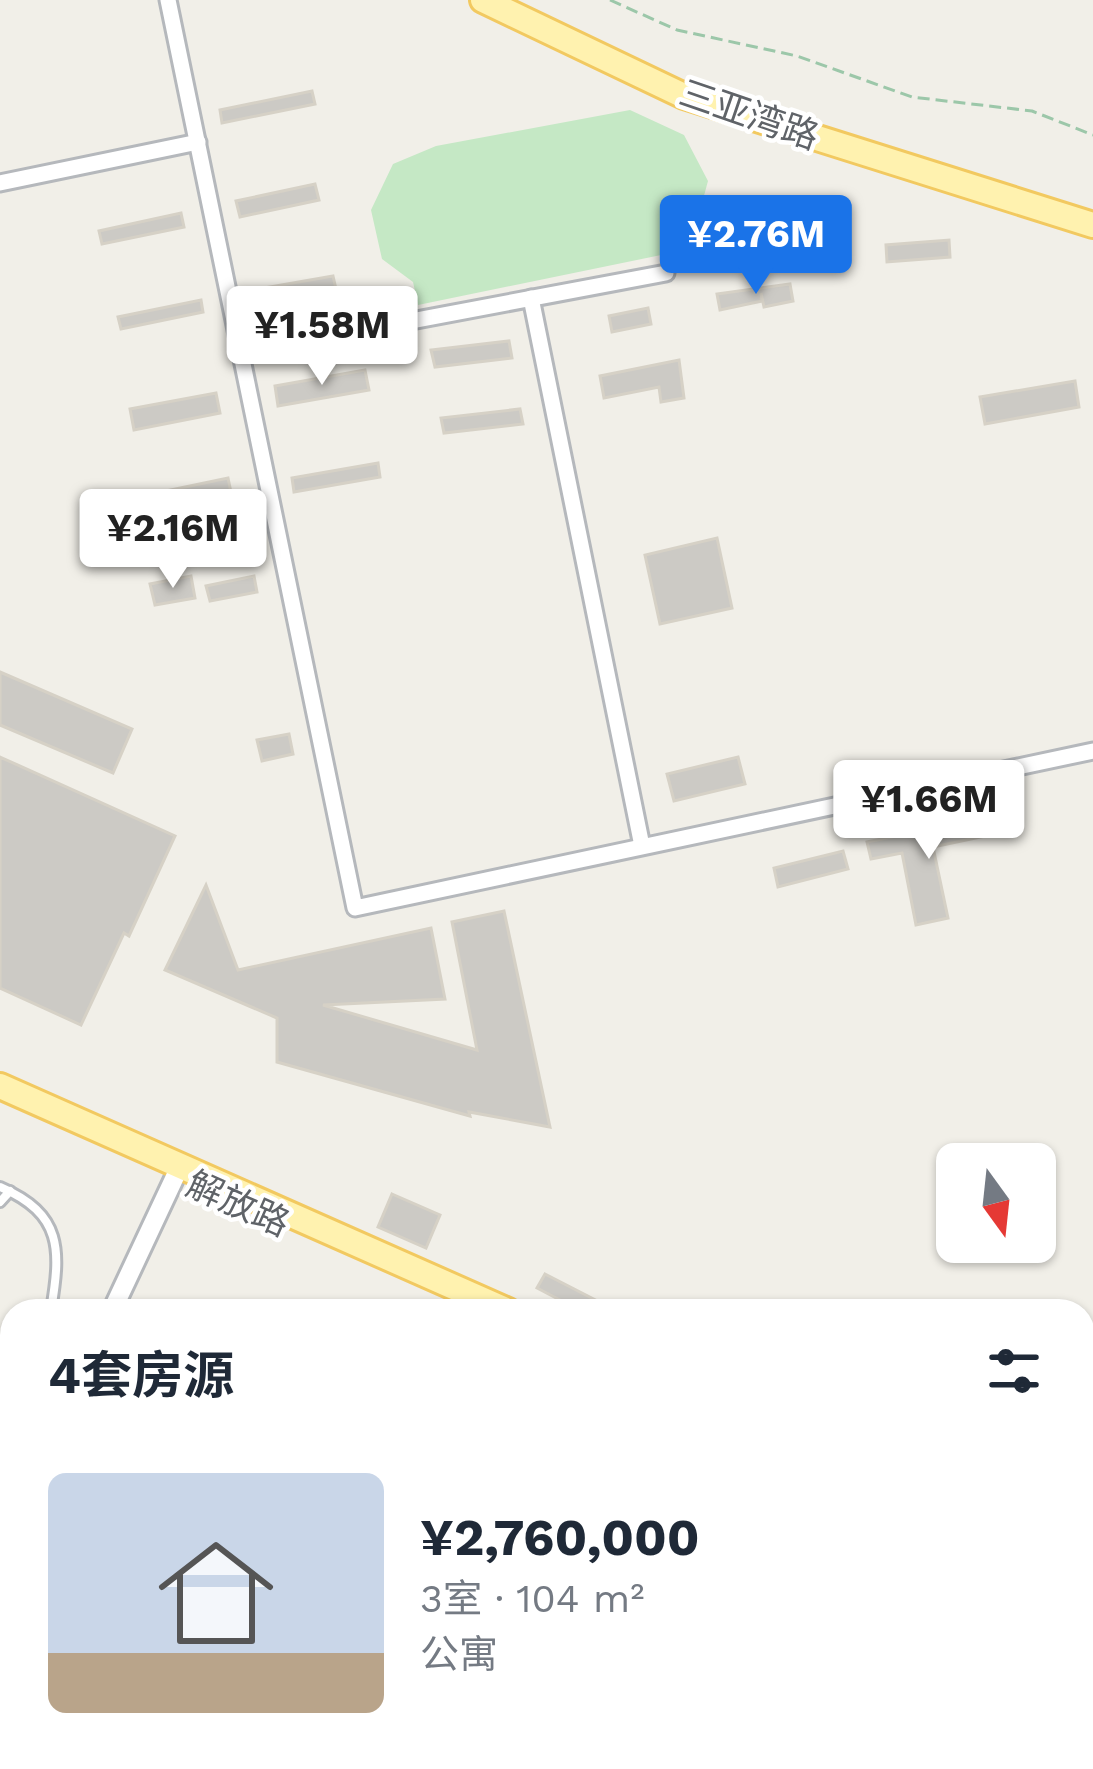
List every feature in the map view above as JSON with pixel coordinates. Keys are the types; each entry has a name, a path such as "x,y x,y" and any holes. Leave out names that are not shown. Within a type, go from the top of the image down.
{"main road":[{"name":"三亚湾路","path":"483,0 684,96 1093,225"},
{"name":"三亚湾路","path":"519,0 685,79 1093,212"},
{"path":"0,1086 178,1170 480,1299"},
{"name":"解放路","path":"0,1100 178,1170 449,1299"}],"street":[{"path":"168,0 355,908 1093,751"},
{"path":"0,183 198,142"},
{"path":"241,353 666,273"},
{"path":"531,298 642,847"},
{"path":"118,1299 178,1170"}],"lane":[{"path":"0,1202 5,1189 27,1198 52,1229 59,1259 53,1299"}],"path":[{"path":"610,0 677,30 797,56 912,97 1032,111 1093,135"}],"green space":[{"path":"630,110 684,135 708,181 699,214 688,230 700,247 418,305 413,282 382,259 371,210 393,164 436,146"}],"building":[{"path":"312,91 315,104 222,123 220,110"},
{"path":"315,184 319,200 240,217 236,201"},
{"path":"181,213 184,227 102,244 99,231"},
{"path":"949,240 950,257 887,262 886,245"},
{"path":"333,276 336,289 255,303 253,290"},
{"path":"790,284 793,301 764,307 761,293 762,301 720,310 717,294"},
{"path":"201,300 203,312 121,329 118,317"},
{"path":"648,308 651,324 612,332 609,316"},
{"path":"509,341 512,358 435,367 431,350"},
{"path":"679,360 684,398 661,402 659,387 604,398 600,376"},
{"path":"365,370 369,390 278,406 275,386"},
{"path":"1075,381 1079,407 985,424 980,397"},
{"path":"216,393 220,413 134,430 130,409"},
{"path":"520,409 523,424 444,433 441,418"},
{"path":"378,463 380,477 294,492 292,478"},
{"path":"228,478 232,497 151,514 147,495"},
{"path":"717,538 732,608 660,624 645,555"},
{"path":"191,576 195,598 155,605 150,584"},
{"path":"254,576 257,592 210,601 206,586"},
{"path":"0,672 132,729 113,773 0,725"},
{"path":"289,734 293,754 262,761 257,740"},
{"path":"0,757 175,836 81,1025 0,988"},
{"path":"738,757 745,784 674,801 667,774"},
{"path":"995,816 999,833 933,847 948,918 916,925 902,853 871,859 867,842"},
{"path":"843,851 848,869 778,887 774,868"},
{"path":"206,885 238,970 431,928 445,999 323,1005 477,1050 452,922 504,911 550,1127 469,1112 470,1116 277,1062 277,1018 165,970"},
{"path":"392,1194 440,1215 426,1248 378,1227"},
{"path":"545,1274 594,1299 558,1299 537,1288"}]}
